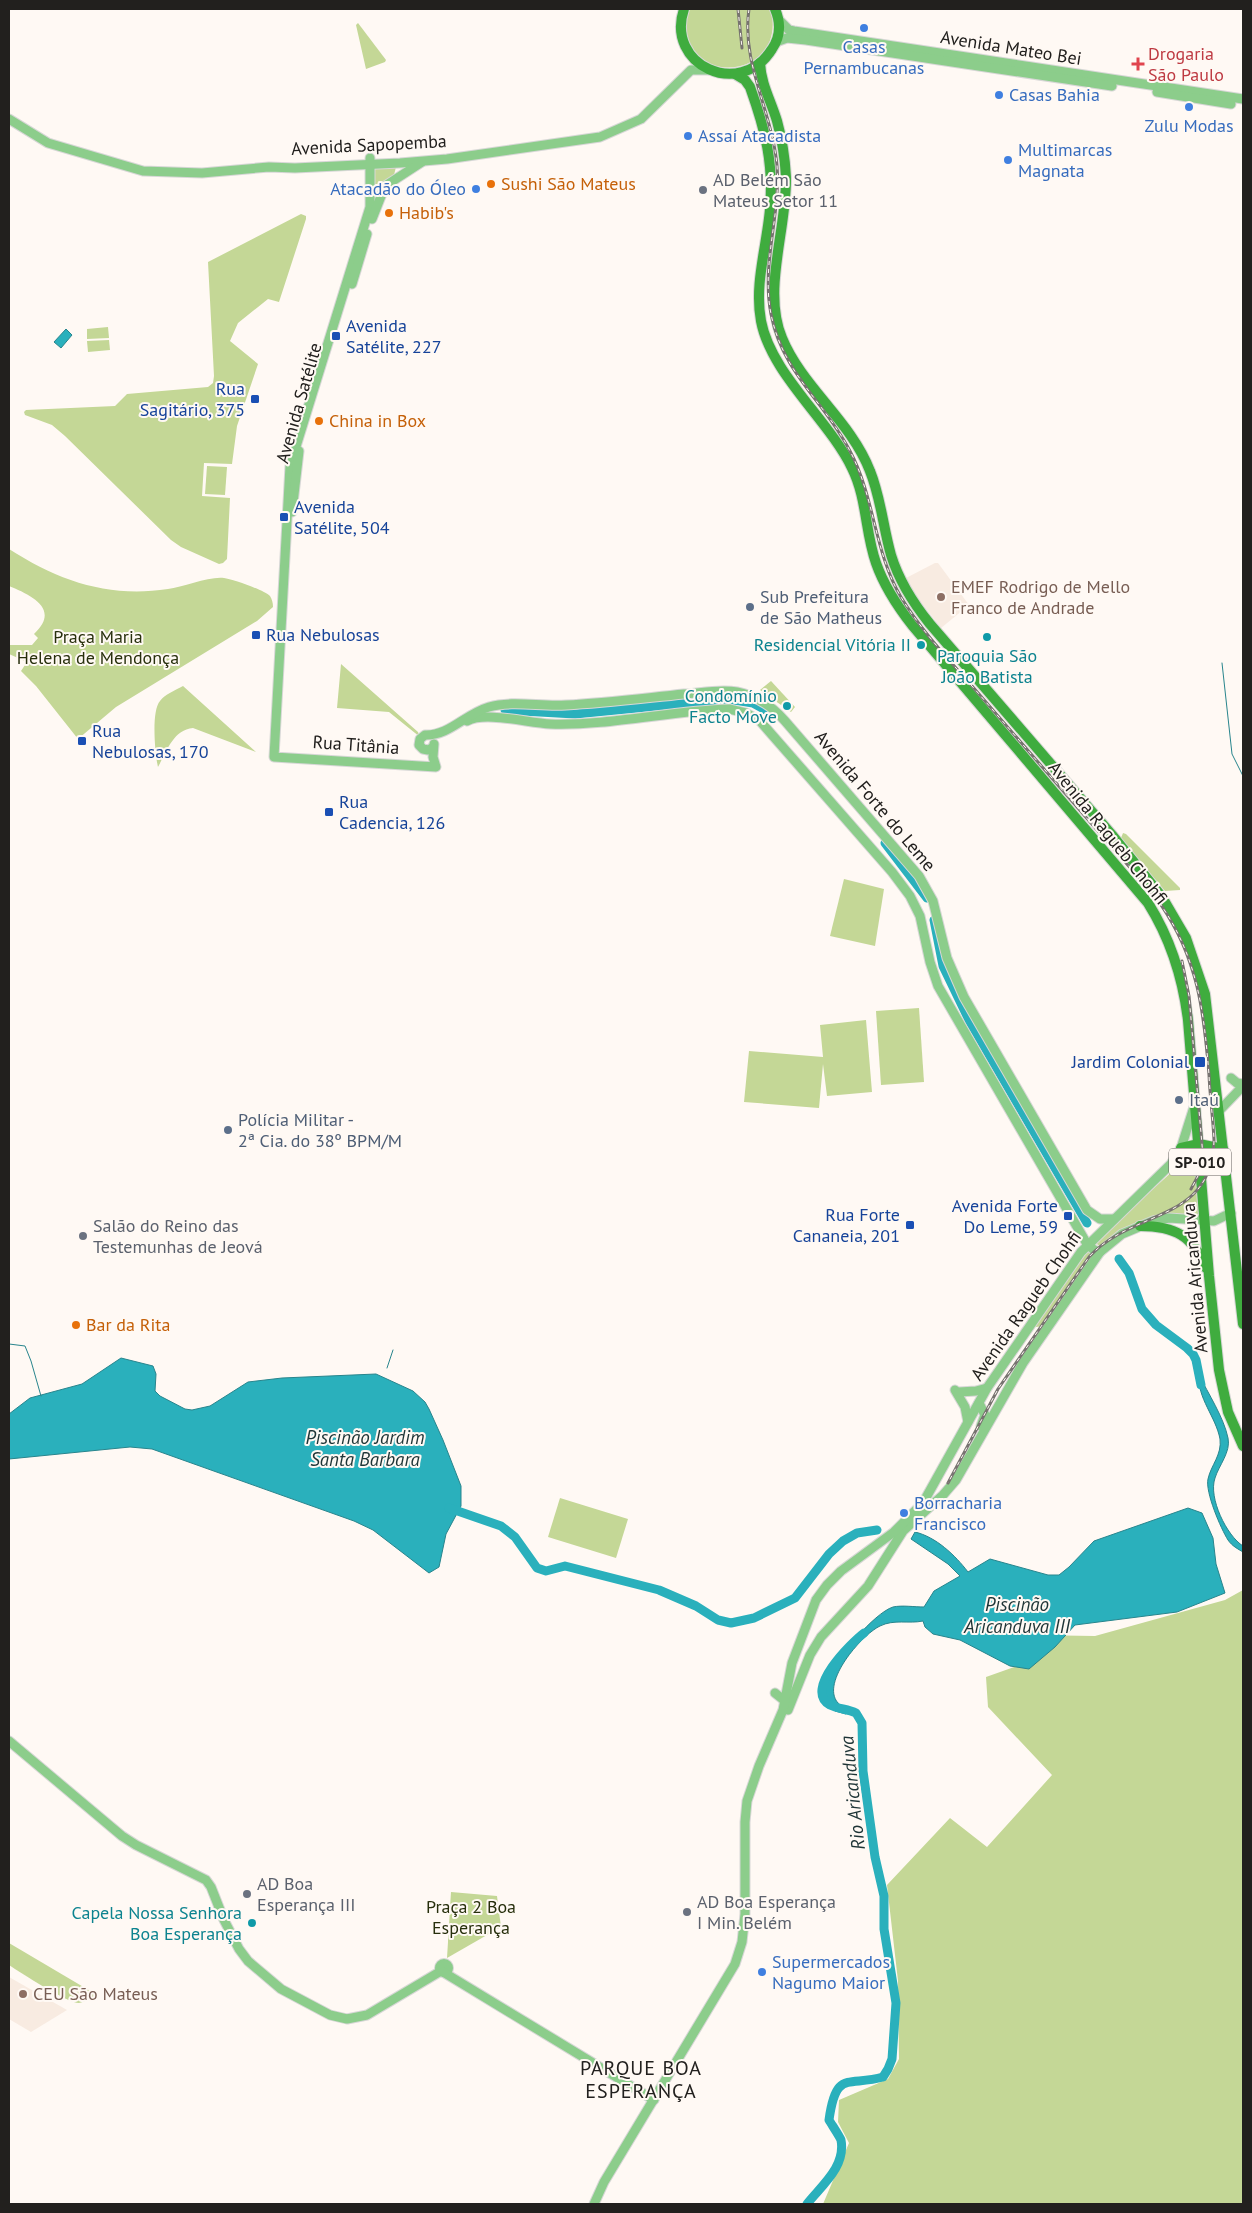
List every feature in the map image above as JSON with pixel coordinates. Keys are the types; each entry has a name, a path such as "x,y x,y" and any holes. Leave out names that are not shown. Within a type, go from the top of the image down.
{"highway":[{"path":"684,9 681,19 682,35 697,62 718,73 736,74 749,70 760,63 776,42 779,20 775,9"},
{"name":"Avenida Ragueb Chohfi","path":"760,63 762,79 780,134 786,177 783,224 775,282 775,313 782,339 809,381 840,420 866,461 877,488 891,555 915,605 1112,835 1168,905 1186,938 1205,994 1218,1112"},
{"name":"Avenida Ragueb Chohfi","path":"736,74 745,80 750,87 770,154 772,184 759,290 761,321 770,348 839,446 856,476 876,563 887,587 917,632 1126,876 1154,912 1171,951 1185,998 1195,1103"},
{"path":"794,384 798,379 809,381 808,391 801,394"},
{"path":"890,578 902,581 897,592 887,587 890,578"},
{"name":"Avenida Aricanduva","path":"1195,1103 1209,1276 1221,1384 1232,1423 1243,1446"},
{"name":"SP-010","path":"1218,1112 1243,1324"},
{"path":"1181,1148 1199,1144 1222,1149"},
{"path":"1140,1226 1168,1228 1182,1235 1197,1250 1209,1276"}],"main road":[{"name":"Avenida Mateo Bei","path":"779,20 789,30 794,31 1243,99"},
{"name":"Avenida Mateo Bei","path":"776,42 787,38 806,40 1243,105"},
{"name":"Avenida Sapopemba","path":"637,121 684,71 691,54"},
{"name":"Avenida Sapopemba","path":"9,119 48,143 143,171 202,173 283,166 305,162 424,161 594,139 642,119 691,70 710,70"},
{"name":"Avenida Sapopemba","path":"400,160 446,154 456,156"},
{"path":"397,178 400,160"},
{"name":"Avenida Satélite","path":"278,702 288,480 295,444 370,207 371,161"},
{"path":"371,189 385,186 424,161"},
{"name":"Avenida Satélite","path":"274,756 298,453 373,215 385,186"},
{"name":"Avenida Forte do Leme","path":"431,745 444,732 468,715 499,705 570,705 736,692 755,697 768,705 791,728 919,876 933,901 947,958 964,997 1087,1210 1100,1219 1114,1219"},
{"name":"Avenida Forte do Leme","path":"431,745 470,719 482,717 534,723 572,724 729,709 746,713 760,721 887,866 910,896 920,916 930,962 938,986 1087,1244"},
{"path":"426,766 431,745"},
{"name":"Rua Titânia","path":"274,756 436,767 431,745"},
{"path":"1218,1112 1243,1085 1231,1078"},
{"name":"Avenida Ragueb Chohfi","path":"594,2204 604,2182 730,1974 739,1953 745,1914 745,1822 747,1800 785,1701 792,1663 811,1609 821,1592 832,1579 855,1559 907,1521 923,1503 987,1388 1081,1252 1087,1244 1163,1174 1181,1148 1195,1103"},
{"name":"Avenida Ragueb Chohfi","path":"600,2204 615,2175 742,1961 750,1924 750,1821 754,1797 810,1655 821,1637 877,1574 903,1531 944,1495 960,1474 1006,1390 1100,1252 1122,1234 1140,1226 1169,1218 1206,1221 1221,1219 1231,1213"},
{"path":"1078,1228 1081,1252"},
{"path":"1087,1244 1100,1252"},
{"path":"968,1422 965,1407 957,1391 976,1391 987,1388"},
{"path":"960,1474 962,1460 984,1420 984,1411 979,1402"},
{"path":"939,1476 940,1481 944,1485 953,1483"},
{"path":"775,1693 785,1701"},
{"path":"9,1741 122,1836 206,1880 239,1948 256,1970 281,1989 330,2015 342,2019 354,2019 367,2015 443,1971 455,1981 654,2100"}],"shaded area":[{"name":"EMEF Rodrigo de Mello Franco de Andrade","path":"938,563 969,605 941,628 912,590 906,578"},
{"name":"CEU São Mateus","path":"9,1977 67,2010 31,2032 9,2019"}],"green space":[{"path":"688,9 771,9 772,33 765,50 752,61 736,67 719,67 703,61 691,49 686,32"},
{"path":"358,23 386,60 385,62 366,69 356,25"},
{"path":"396,167 394,175 382,184 375,184 375,168"},
{"path":"301,214 306,216 306,219 279,302 268,299 238,323 230,341 258,364 237,426 232,464 204,463 202,496 230,498 227,559 219,564 181,547 171,540 65,436 52,425 25,415 24,412 26,410 115,406 127,394 208,387 213,383 214,376 208,262"},
{"path":"108,327 109,338 87,339 87,329"},
{"path":"109,340 110,350 88,352 87,341"},
{"path":"207,466 227,467 225,495 205,494"},
{"name":"Praça Maria Helena de Mendonça","path":"9,549 46,570 65,578 105,589 146,591 168,589 211,579 224,578 248,585 267,594 271,598 273,607 257,621 116,707 78,739 36,686 21,671 27,662 9,654 9,645 32,645 38,638 34,634 42,625 45,617 44,610 40,604 26,594 9,586"},
{"path":"341,664 418,732 420,737 389,712 337,708"},
{"path":"771,681 795,707 791,712 760,690"},
{"path":"183,686 256,752 193,728 180,733 171,742 158,767 154,733 157,706 165,696"},
{"path":"1123,833 1180,890 1165,891 1122,840"},
{"path":"844,879 884,889 875,946 830,936"},
{"path":"919,1008 924,1082 881,1085 876,1011"},
{"path":"866,1020 872,1092 827,1096 823,1064 819,1108 744,1102 749,1051 823,1057 820,1025"},
{"path":"1198,1146 1204,1217 1178,1215 1101,1247 1094,1242 1174,1170 1189,1148"},
{"path":"1087,1247 1096,1253 1044,1326 1036,1327 1034,1325"},
{"path":"560,1498 628,1519 616,1558 548,1537"},
{"path":"1243,1590 1243,2204 823,2204 849,2143 838,2122 839,2100 888,2079 899,2059 898,1981 887,1885 950,1818 987,1847 1052,1775 988,1707 986,1677 1017,1666 1031,1635 1095,1636 1225,1600"},
{"name":"Praça 2 Boa Esperança","path":"451,1892 497,1896 501,1927 447,1958"},
{"path":"9,1943 97,1995 79,2003 73,2002 44,1987 9,1965"}],"water":[{"path":"66,329 72,335 61,348 54,342"},
{"name":"Piscinão Jardim Santa Barbara","path":"121,1358 153,1366 156,1374 155,1391 160,1396 185,1409 192,1410 210,1406 248,1382 282,1378 376,1374 413,1391 425,1402 429,1409 461,1486 461,1506 446,1534 439,1567 429,1573 373,1530 354,1521 152,1449 130,1447 9,1459 9,1414 30,1398 82,1384"},
{"path":"1199,1375 1219,1414 1228,1438 1228,1448 1215,1478 1214,1496 1220,1516 1231,1534 1243,1546 1243,1552 1233,1546 1228,1540 1211,1501 1208,1479 1218,1455 1220,1439 1201,1392"},
{"name":"Piscinão Aricanduva III","path":"1188,1508 1202,1513 1213,1538 1216,1564 1225,1593 1177,1612 1075,1625 1055,1647 1029,1669 1010,1666 960,1640 933,1634 925,1627 923,1621 885,1624 871,1632 850,1653 835,1680 834,1692 837,1702 848,1709 846,1714 835,1711 827,1704 826,1683 832,1669 866,1627 885,1611 893,1607 924,1607 934,1591 960,1576 948,1564 911,1539 915,1532 938,1542 968,1572 990,1559 1048,1575 1059,1575 1094,1541"}],"waterway":[{"path":"1222,663 1232,754 1243,776"},
{"path":"505,710 575,714 728,699 753,703 771,713"},
{"path":"885,843 927,898"},
{"path":"934,920 943,966 970,1022 1087,1223"},
{"path":"1119,1259 1129,1273 1142,1309 1156,1325 1193,1354 1201,1385"},
{"path":"9,1344 25,1346 41,1396"},
{"path":"387,1368 393,1350"},
{"path":"449,1508 501,1526 515,1537 537,1568 546,1571 565,1566 659,1590 696,1606 718,1620 731,1623 754,1618 795,1598 829,1554 843,1541 857,1533 877,1530"},
{"name":"Rio Aricanduva","path":"807,2204 831,2175 840,2159 842,2150 841,2140 829,2120 835,2093 845,2083 883,2077 892,2059 896,2003 884,1929 884,1896 875,1857 863,1771 862,1723 856,1713 830,1705 823,1698 822,1689 825,1678 840,1656 864,1633"}],"railway":[{"path":"738,9 742,48"},
{"path":"749,9 749,49 774,145 777,165 776,202 768,277 771,314 785,354 794,371 840,433 850,451 865,487 885,562 892,580 909,610 938,647 1161,905 1183,945 1191,966 1205,1029 1214,1140 1210,1167 1200,1187 1185,1201 1167,1212 1107,1241 1089,1257 998,1389 948,1483"},
{"path":"1182,961 1189,996 1203,1156 1199,1174 1191,1189"}],"place":[{"name":"Casas Pernambucanas","path":"864,28"},
{"name":"Drogaria São Paulo","path":"1138,64"},
{"name":"Casas Bahia","path":"999,95"},
{"name":"Zulu Modas","path":"1189,107"},
{"name":"Assaí Atacadista","path":"688,136"},
{"name":"Multimarcas Magnata","path":"1008,160"},
{"name":"Sushi São Mateus","path":"491,184"},
{"name":"Atacadão do Óleo","path":"476,189"},
{"name":"AD Belém São Mateus Setor 11","path":"703,190"},
{"name":"Habib's","path":"389,213"},
{"name":"Avenida Satélite, 227","path":"336,336"},
{"name":"Rua Sagitário, 375","path":"255,399"},
{"name":"China in Box","path":"319,421"},
{"name":"Avenida Satélite, 504","path":"284,517"},
{"name":"EMEF Rodrigo de Mello Franco de Andrade","path":"941,597"},
{"name":"Sub Prefeitura de São Matheus","path":"750,607"},
{"name":"Rua Nebulosas","path":"256,635"},
{"name":"Paroquia São João Batista","path":"987,637"},
{"name":"Residencial Vitória II","path":"921,645"},
{"name":"Condomínio Facto Move","path":"787,706"},
{"name":"Rua Nebulosas, 170","path":"82,741"},
{"name":"Rua Cadencia, 126","path":"329,812"},
{"name":"Jardim Colonial","path":"1200,1062"},
{"name":"Itaú","path":"1179,1100"},
{"name":"Polícia Militar - 2ª Cia. do 38º BPM/M","path":"228,1130"},
{"name":"Avenida Forte Do Leme, 59","path":"1068,1216"},
{"name":"Rua Forte Cananeia, 201","path":"910,1225"},
{"name":"Salão do Reino das Testemunhas de Jeová","path":"83,1236"},
{"name":"Bar da Rita","path":"76,1325"},
{"name":"Borracharia Francisco","path":"904,1513"},
{"name":"AD Boa Esperança III","path":"247,1894"},
{"name":"AD Boa Esperança I Min. Belém","path":"687,1912"},
{"name":"Capela Nossa Senhora Boa Esperança","path":"252,1923"},
{"name":"Supermercados Nagumo Maior","path":"762,1972"},
{"name":"CEU São Mateus","path":"23,1994"}],"district":[{"name":"PARQUE BOA ESPERANÇA","path":"641,2080"}]}
